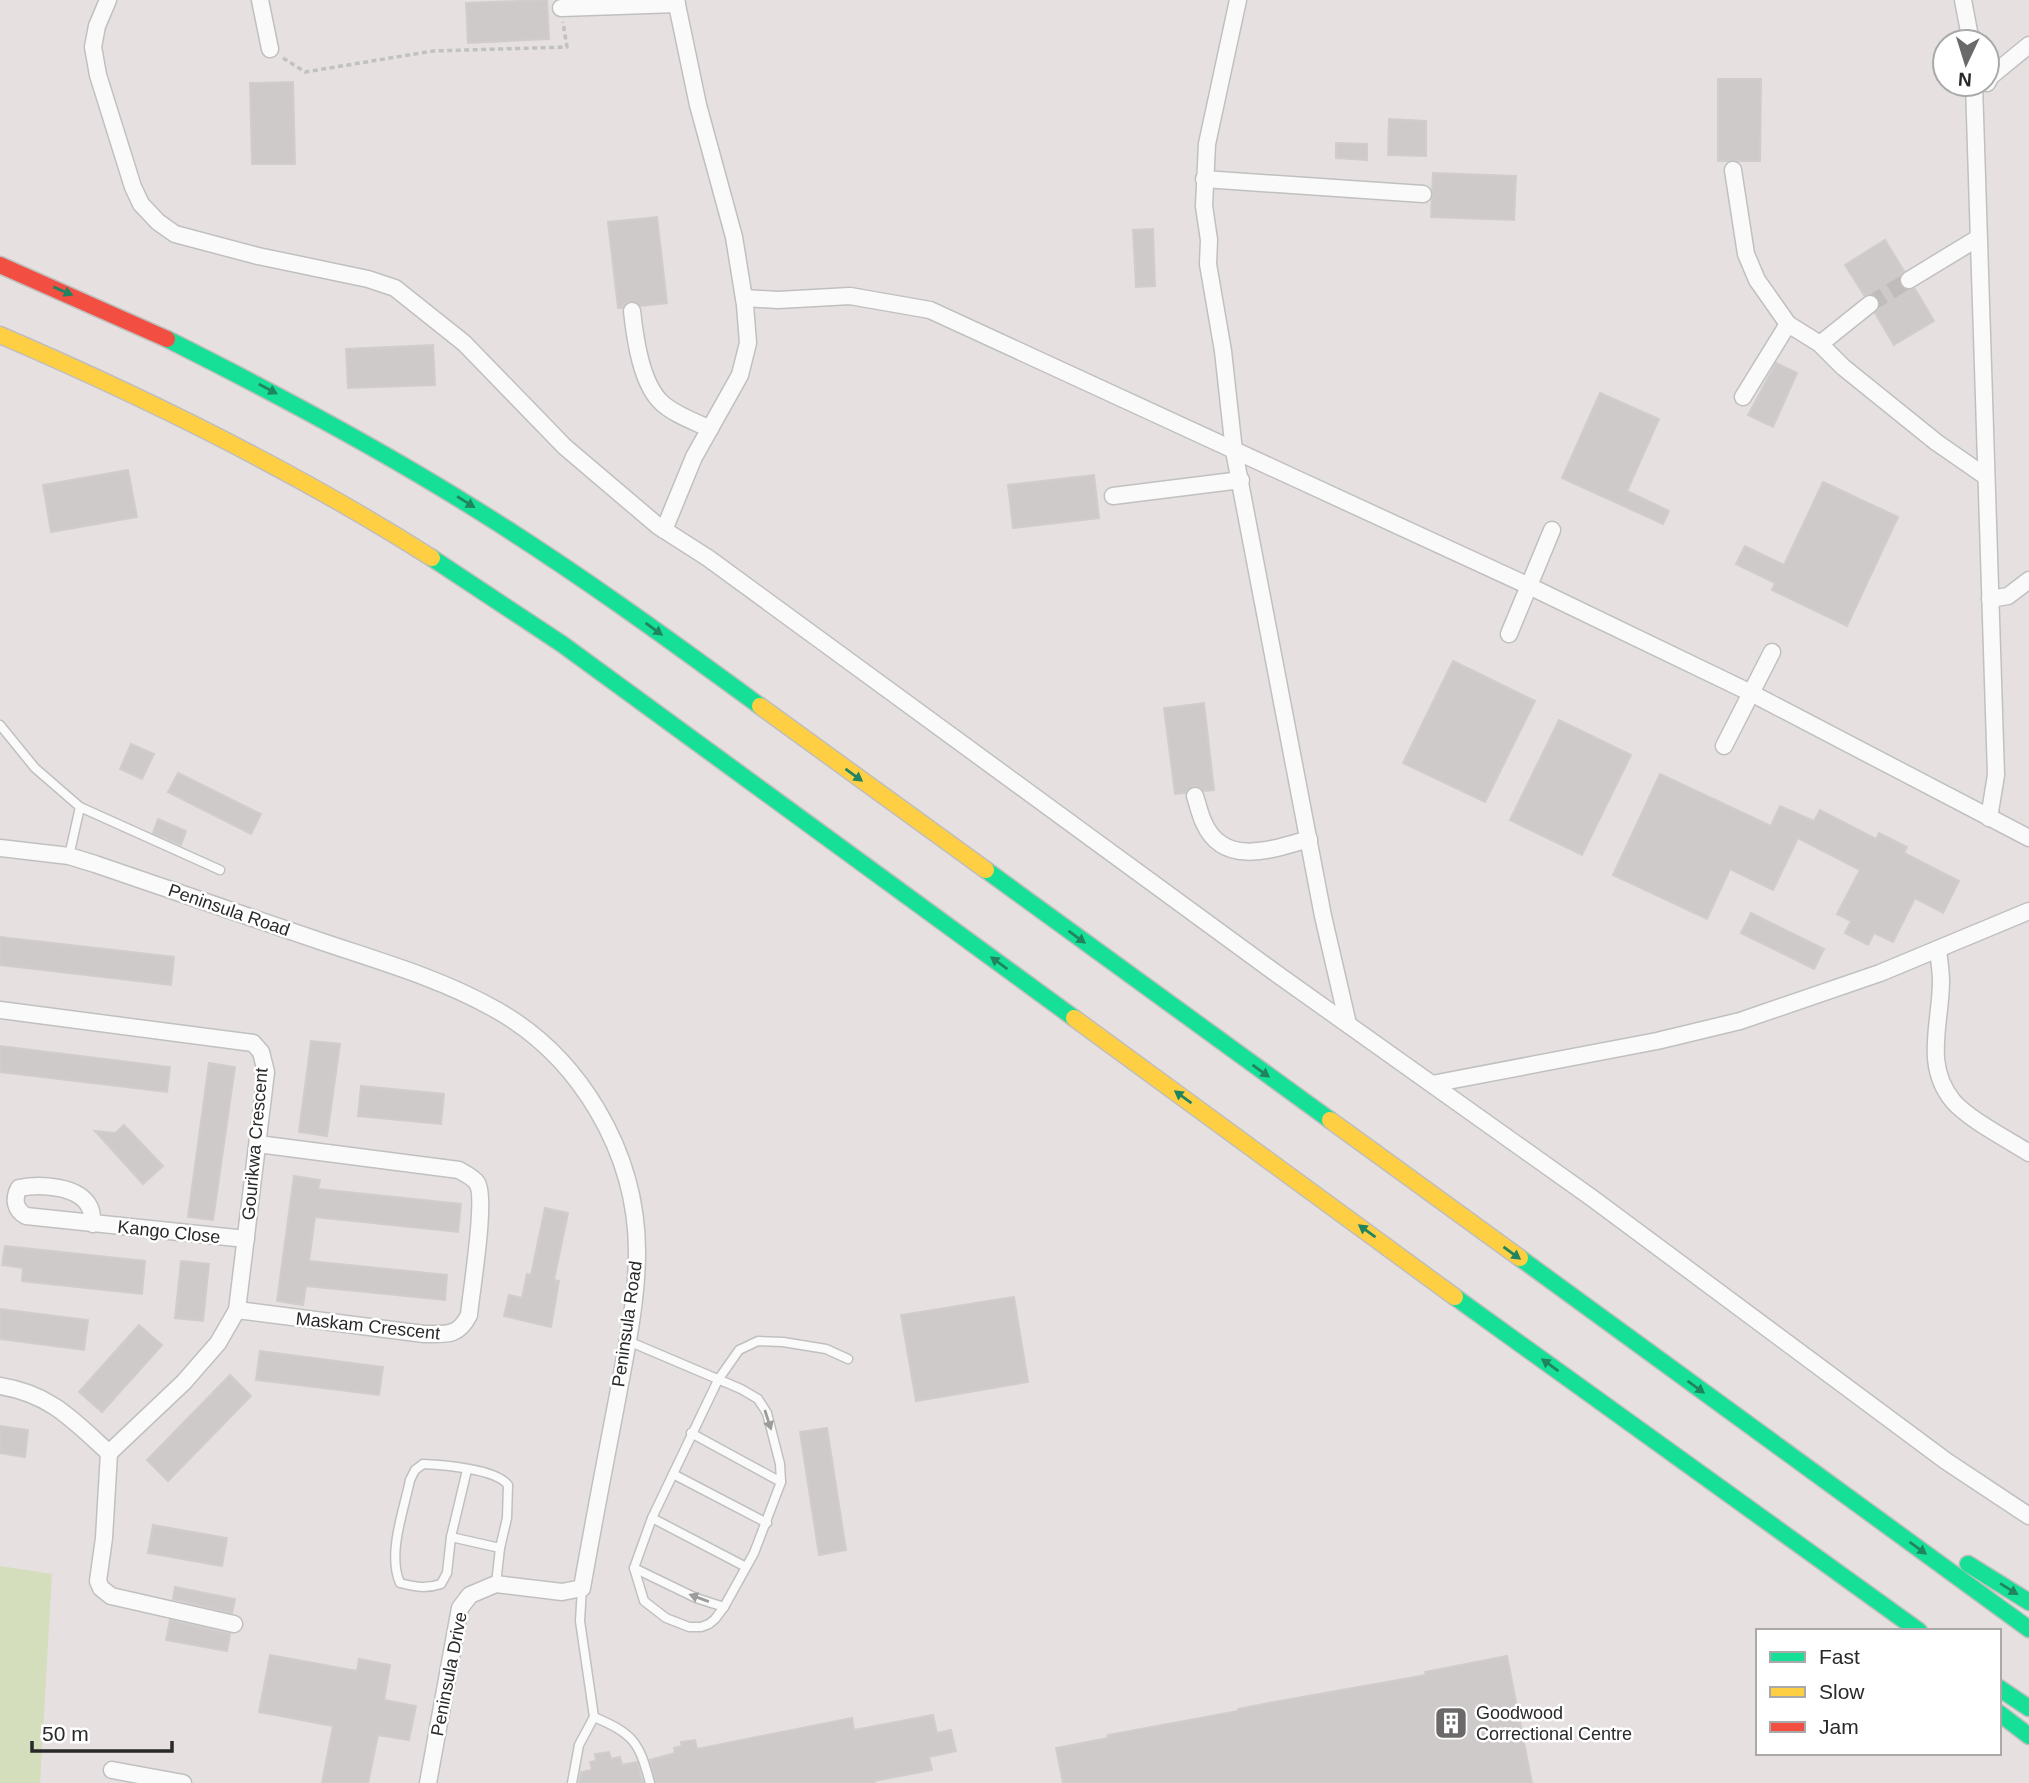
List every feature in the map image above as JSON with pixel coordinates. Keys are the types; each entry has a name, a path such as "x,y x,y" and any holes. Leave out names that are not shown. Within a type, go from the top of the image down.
{"highway":[{"path":"0,265 145,328 281,396 407,466 543,551 2029,1629"},
{"path":"0,335 125,390 246,451 371,521 499,601 562,644 1605,1406 1916,1629"},
{"path":"1605,1406 1891,1629"},
{"path":"1744,1422 2029,1602"},
{"path":"2001,1689 2029,1708"},
{"path":"2001,1715 2029,1736"}],"street":[{"path":"108,0 97,26 93,47 98,75 133,187 141,204 158,222 175,234 258,256 368,279 395,288 464,343 565,447 664,530 708,558 1724,1294 1946,1461 2029,1516"},
{"path":"260,0 270,49"},
{"path":"1238,0 1210,120 1203,179 1209,240 1208,264 1223,351 1234,451 1323,916 1348,1024"},
{"path":"1963,0 1968,28"},
{"path":"561,8 677,2 698,105 734,237 744,298 747,343 740,375 694,457 664,530"},
{"path":"2001,68 2029,45"},
{"path":"1974,98 1996,775 1989,818"},
{"path":"1974,107 1979,98"},
{"path":"1733,170 1746,254 1756,280 1788,324 1820,344 1843,367 1917,427 1985,476"},
{"path":"1203,179 1423,194"},
{"path":"1909,280 1978,238"},
{"path":"744,298 778,300 850,296 930,310 1529,586 1751,693 2029,838"},
{"path":"1820,344 1870,304"},
{"path":"632,311 636,344 646,377 660,402 710,429"},
{"path":"1743,397 1788,324"},
{"path":"1113,496 1241,480"},
{"path":"1509,634 1552,530"},
{"path":"1990,599 2008,596 2029,580"},
{"path":"1724,746 1772,652"},
{"path":"1195,796 1204,824 1230,849 1250,853 1309,839"},
{"name":"Peninsula Road","path":"0,848 69,856 440,984 493,1007 544,1046 562,1063 591,1099 614,1142 630,1188 637,1251 628,1341 582,1588"},
{"path":"1432,1084 1657,1041 1740,1021 1880,973 2029,911"},
{"path":"1937,949 1941,981 1935,1044 1936,1066 1943,1085 1954,1102 2029,1153"},
{"name":"Gourikwa Crescent","path":"0,1010 253,1043 261,1052 265,1072 237,1310 218,1343 109,1453"},
{"name":"Maskam Crescent","path":"237,1310 424,1334 449,1334 463,1327 469,1315 482,1203 478,1184 471,1177 459,1170 258,1144"},
{"name":"Kango Close","path":"93,1224 246,1239"},
{"path":"0,1386 22,1390 51,1402 109,1453 104,1538 98,1581 101,1588 111,1596 234,1624"},
{"path":"496,1584 562,1592 582,1588"},
{"name":"Peninsula Drive","path":"428,1783 460,1608 470,1595 496,1584"},
{"path":"113,1770 183,1783"}],"lane":[{"path":"0,725 36,768 80,807 220,870"},
{"path":"69,856 80,807"},
{"path":"628,1341 718,1380 741,1389 758,1399 767,1413 780,1464 781,1482 754,1553 715,1619 701,1627 689,1627 666,1618 644,1601 634,1568 652,1518 718,1380 740,1350 758,1341 825,1349 848,1359"},
{"path":"691,1433 781,1482"},
{"path":"467,1470 451,1537 447,1573 441,1584 418,1588 400,1583 396,1574 394,1557 410,1480 415,1470 423,1464 467,1470 496,1476 508,1485 507,1518 496,1584"},
{"path":"673,1474 767,1523"},
{"path":"652,1518 746,1567"},
{"path":"451,1537 500,1548"},
{"path":"634,1568 696,1598 724,1606"},
{"name":"Peninsula Road","path":"582,1588 580,1621 594,1717"},
{"path":"572,1783 579,1745 594,1717 619,1728 635,1742 641,1751 650,1783"}],"path":[{"path":"270,49 305,72 433,51 566,47 561,8"}],"green space":[{"path":"0,1566 52,1574 40,1783 0,1783"}],"building":[{"path":"547,0 549,39 468,43 466,3"},
{"path":"1718,79 1761,79 1760,161 1718,161"},
{"path":"293,82 295,164 252,164 250,83"},
{"path":"1389,119 1426,121 1426,156 1388,155"},
{"path":"1336,143 1367,144 1367,160 1336,158"},
{"path":"1433,173 1516,176 1514,220 1431,217"},
{"path":"657,217 667,303 641,306 631,301 618,308 608,222"},
{"path":"1153,229 1155,286 1136,287 1133,230"},
{"path":"1885,240 1904,271 1900,276 1900,285 1905,289 1915,289 1934,321 1894,345 1875,313 1880,307 1879,298 1873,294 1864,295 1845,265"},
{"path":"433,345 435,385 348,388 346,349"},
{"path":"1776,363 1797,373 1773,427 1748,415"},
{"path":"1600,393 1659,419 1627,491 1669,511 1663,524 1562,478"},
{"path":"128,470 137,517 51,532 43,485"},
{"path":"1094,475 1099,518 1013,528 1008,485"},
{"path":"1823,482 1898,517 1847,626 1772,590 1775,583 1736,564 1745,546 1784,565"},
{"path":"1453,661 1535,701 1485,802 1403,763"},
{"path":"1204,703 1214,790 1204,791 1193,786 1185,793 1175,794 1164,708"},
{"path":"1559,720 1631,755 1582,855 1510,820"},
{"path":"131,744 154,754 142,779 120,769"},
{"path":"178,773 261,814 251,834 168,792"},
{"path":"1660,774 1771,826 1780,806 1814,821 1820,810 1876,839 1879,833 1907,847 1904,853 1959,881 1943,913 1915,898 1893,942 1874,933 1868,945 1845,933 1851,921 1837,914 1860,870 1798,838 1773,890 1730,869 1707,919 1613,875"},
{"path":"158,819 186,831 181,845 153,833"},
{"path":"1751,913 1824,949 1814,969 1741,933"},
{"path":"0,937 174,957 171,985 0,965"},
{"path":"311,1041 340,1044 327,1136 299,1132"},
{"path":"0,1046 170,1067 167,1092 0,1072"},
{"path":"209,1063 235,1067 213,1220 188,1217"},
{"path":"361,1086 444,1094 441,1124 358,1116"},
{"path":"124,1125 163,1166 143,1184 95,1131 115,1133"},
{"path":"294,1176 320,1180 318,1189 461,1204 458,1232 315,1217 309,1261 447,1275 445,1300 306,1286 303,1305 277,1301"},
{"path":"545,1208 568,1213 554,1280 559,1281 551,1327 504,1316 509,1295 522,1298 527,1274 531,1275"},
{"path":"5,1246 145,1261 142,1294 22,1281 23,1268 2,1265"},
{"path":"181,1261 209,1264 203,1321 175,1318"},
{"path":"1014,1297 1028,1382 916,1401 901,1315"},
{"path":"0,1309 88,1320 84,1350 0,1339"},
{"path":"139,1325 162,1345 102,1412 79,1392"},
{"path":"260,1351 383,1367 379,1395 256,1380"},
{"path":"230,1375 251,1396 168,1481 147,1460"},
{"path":"0,1426 28,1430 25,1457 0,1453"},
{"path":"827,1428 846,1550 819,1555 800,1432"},
{"path":"153,1525 227,1538 222,1566 148,1553"},
{"path":"175,1587 235,1599 232,1613 173,1599"},
{"path":"170,1620 230,1634 227,1651 166,1640"},
{"path":"270,1655 357,1671 359,1659 390,1665 384,1700 416,1706 409,1740 378,1735 368,1783 322,1783 333,1726 259,1712"},
{"path":"1507,1656 1532,1783 1063,1783 1056,1748 1238,1709 1426,1675 1425,1672"},
{"path":"933,1715 937,1733 951,1730 956,1751 929,1757 932,1770 874,1781 875,1783 656,1783 650,1760 675,1753 674,1748 682,1746 681,1742 695,1740 697,1749 852,1718 854,1730"},
{"path":"609,1752 611,1759 620,1757 622,1765 637,1762 643,1783 579,1783 581,1772 592,1770 590,1762 596,1761 595,1754"}],"tunnel":[{"path":"1870,304 1909,280"}],"traffic: fast":[{"path":"167,339 324,421 477,510 585,581 760,706"},
{"path":"432,558 562,644 1074,1018"},
{"path":"986,870 1330,1120"},
{"path":"1520,1258 2029,1629"},
{"path":"1455,1297 1916,1629"},
{"path":"1968,1564 2029,1602"},
{"path":"2001,1689 2029,1708"},
{"path":"2001,1715 2029,1736"}],"traffic: slow":[{"path":"0,335 221,438 328,495 432,558"},
{"path":"760,706 986,870"},
{"path":"1074,1018 1455,1297"},
{"path":"1330,1120 1520,1258"}],"traffic: jam":[{"path":"0,265 167,339"}],"place":[{"name":"Goodwood Correctional Centre","path":"1451,1723"}]}
